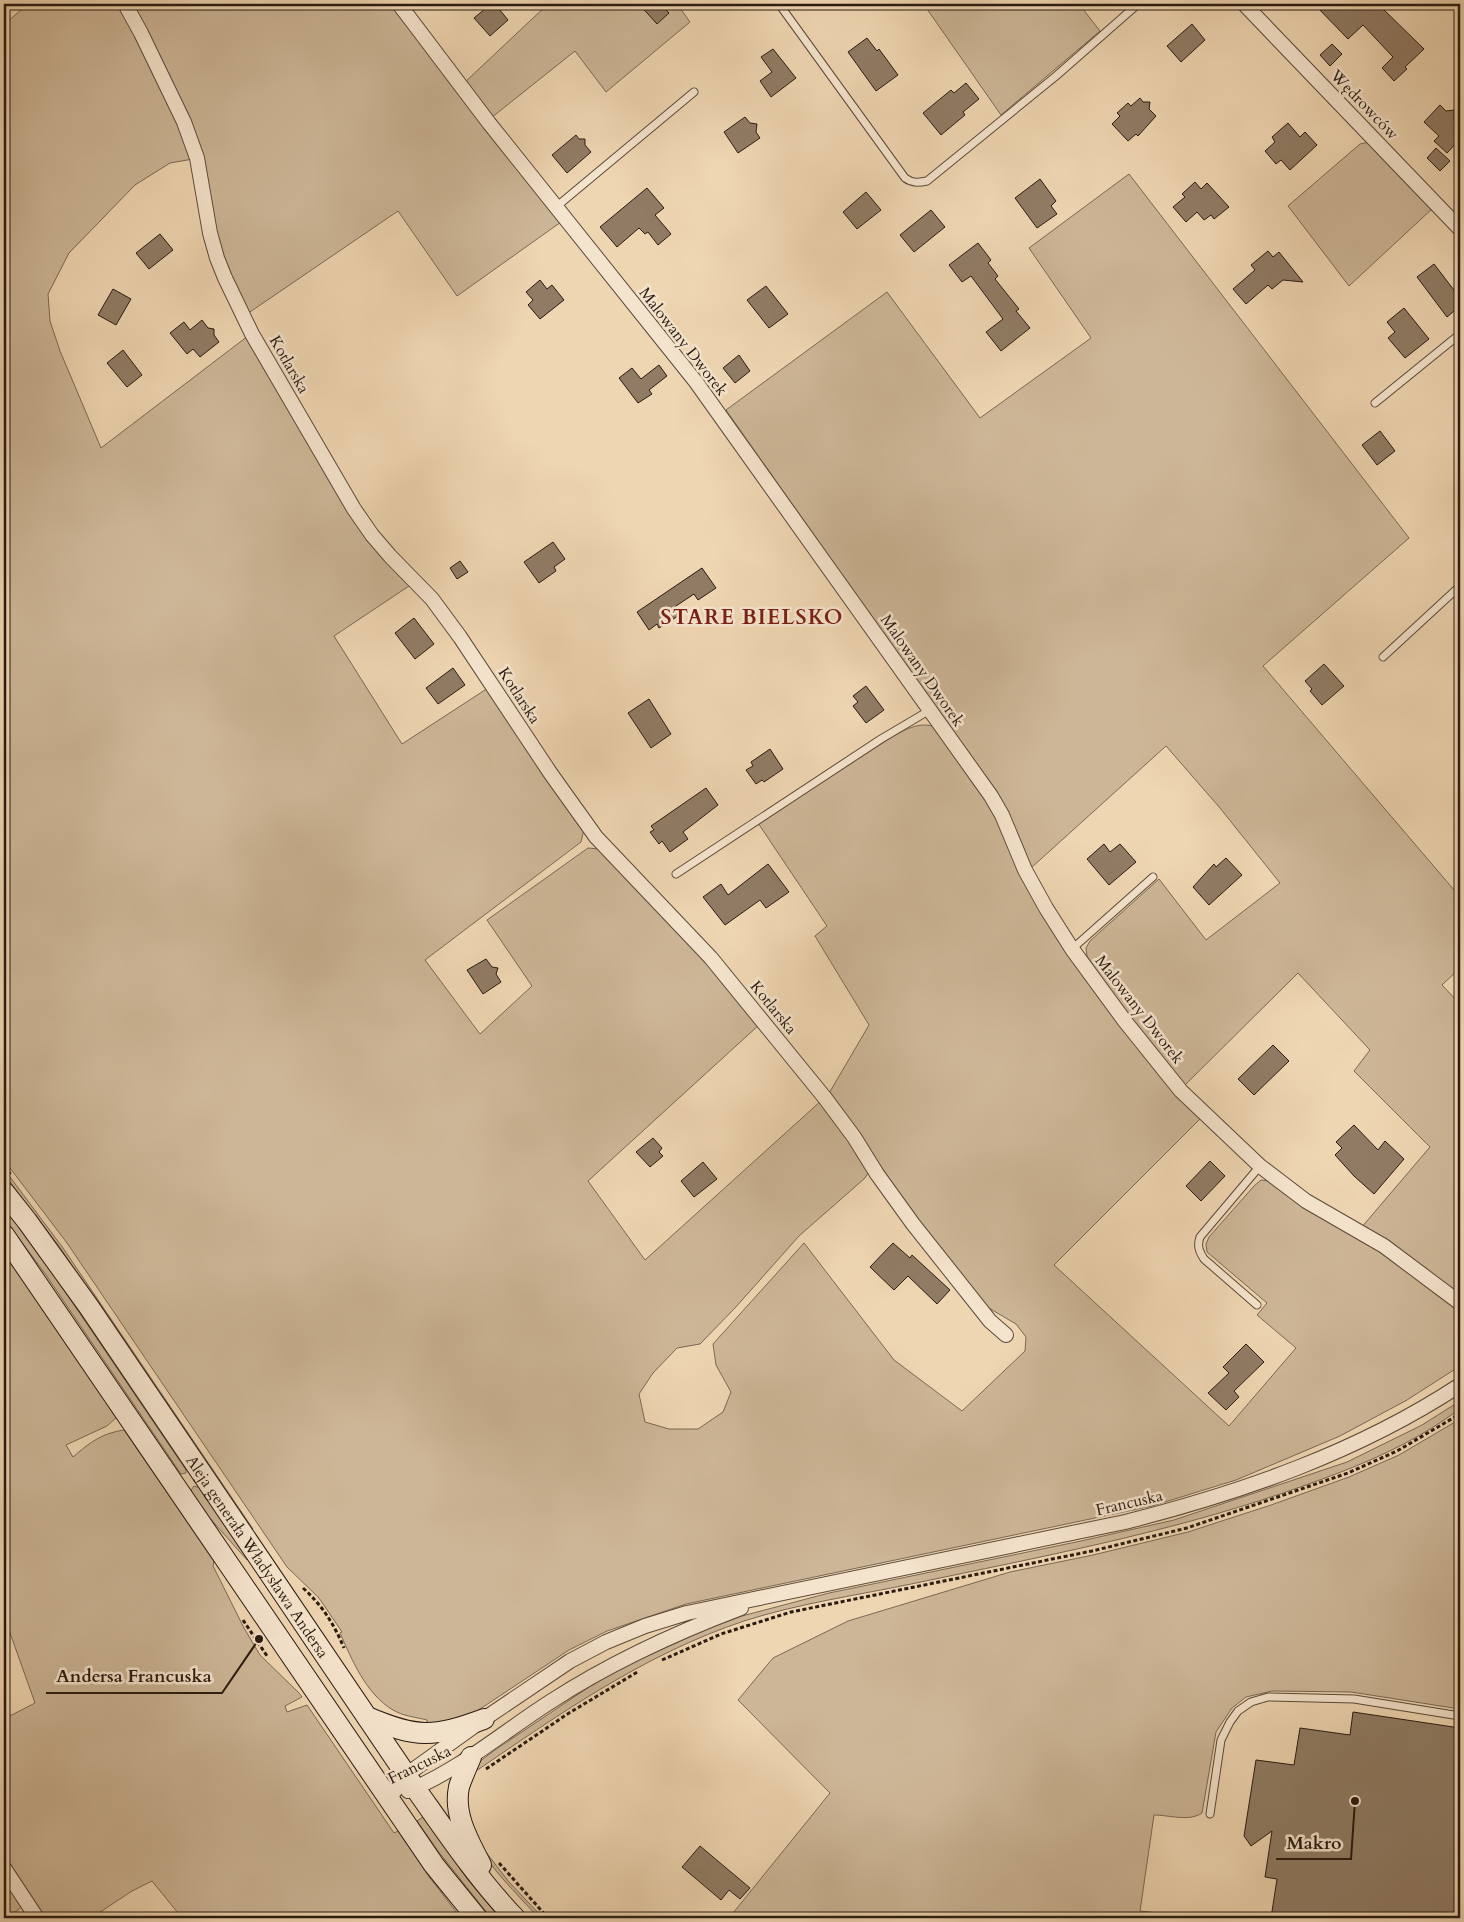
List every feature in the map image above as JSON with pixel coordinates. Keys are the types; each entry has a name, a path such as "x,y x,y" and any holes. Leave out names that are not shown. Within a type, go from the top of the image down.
{"main road":[{"name":"Aleja generała Władysława Andersa","path":"4,1192 89,1307 410,1782 460,1852 515,1918"},
{"name":"Aleja generała Władysława Andersa","path":"4,1235 434,1865 477,1918"},
{"path":"177,1488 201,1472"},
{"path":"367,1717 391,1727 418,1734 440,1733 458,1729 484,1719"},
{"path":"475,1765 459,1788 460,1816 464,1830 497,1898"}],"street":[{"name":"Kotlarska","path":"125,4 184,122 197,158 210,233 225,278 252,334 354,509 384,549 438,607 550,774 596,837 711,958 825,1098 854,1137 912,1224 990,1321 1006,1334"},
{"name":"Malowany Dworek","path":"399,4 489,123 696,382 991,796 1002,815 1025,870 1072,949 1124,1020 1181,1091 1260,1166 1306,1202 1384,1246 1460,1303"},
{"name":"Wędrowców","path":"1244,4 1460,229"},
{"name":"Francuska","path":"389,1799 484,1719 570,1661 606,1642 645,1626 687,1612 1125,1522 1237,1491 1332,1454 1403,1419 1460,1385"},
{"name":"Francuska","path":"410,1782 475,1765 550,1702 622,1660 703,1623 785,1592"},
{"path":"4,1868 37,1918"}],"lane":[{"path":"779,4 905,178 910,182 918,183 926,181 1056,76 1138,4"},
{"path":"556,207 694,92"},
{"path":"1375,403 1460,334"},
{"path":"1383,657 1460,586"},
{"path":"676,874 881,739 930,710"},
{"path":"1072,949 1153,877"},
{"path":"1257,1305 1204,1259 1199,1251 1198,1243 1200,1236 1260,1166"},
{"path":"1210,1814 1222,1740 1230,1722 1238,1711 1251,1702 1268,1697 1354,1699 1460,1716"}],"path":[{"path":"653,1664 721,1634 791,1612 1092,1551 1187,1528 1348,1473 1397,1451 1460,1414"},
{"path":"475,1765 569,1713 645,1667"},
{"path":"495,1857 548,1918"}],"shaded area":[{"path":"28,4 120,4 179,125 193,159 170,163 135,185 69,253 48,294 50,321 60,351 101,448 248,336 315,451 412,584 334,636 402,744 488,688 584,829 581,842 425,960 480,1034 532,986 487,920 588,848 600,849 709,960 760,1024 588,1181 645,1260 822,1100 867,1165 868,1173 865,1178 799,1236 700,1344 677,1348 653,1373 639,1394 645,1422 669,1429 698,1429 723,1412 731,1392 716,1365 713,1344 804,1243 894,1360 962,1411 1025,1351 1026,1337 1016,1324 982,1304 955,1273 828,1095 869,1025 815,936 827,926 758,823 895,736 911,727 923,725 936,727 983,794 995,815 1018,869 1202,1117 1054,1265 1229,1426 1296,1348 1257,1315 1267,1303 1207,1252 1206,1244 1209,1237 1254,1186 1261,1180 1269,1181 1402,1263 1460,1309 1460,1366 1407,1400 1340,1436 1236,1480 1152,1506 686,1604 607,1631 569,1650 468,1717 427,1728 427,1720 401,1714 383,1703 361,1676 340,1633 342,1632 319,1598 287,1567 67,1243 4,1160 4,17 7,22"},
{"path":"130,4 393,4 561,222 457,296 398,211 247,314 221,257 201,156"},
{"path":"548,4 677,4 690,22 606,92 575,51 491,118 464,83"},
{"path":"935,4 1079,4 1100,31 1001,115 927,9"},
{"path":"1369,142 1433,208 1349,286 1288,206 1360,144"},
{"path":"1129,174 1409,538 1263,666 1460,897 1460,968 1442,985 1460,1004 1460,1296 1361,1228 1430,1147 1354,1071 1370,1050 1298,973 1184,1086 1128,1016 1087,956 1086,948 1090,941 1159,879 1206,940 1280,883 1220,808 1166,746 1031,868 995,792 726,410 887,292 980,418 1091,338 1029,248"},
{"path":"4,1169 63,1248 253,1529 251,1530 61,1249 4,1174"},
{"path":"4,1206 51,1271 186,1470 186,1473 181,1474 46,1275 4,1218"},
{"path":"4,1254 51,1318 118,1416 107,1426 66,1445 73,1457 96,1439 124,1430 214,1561 213,1566 244,1628 260,1655 302,1697 285,1706 287,1712 307,1705 394,1833 398,1831 430,1878 461,1918 182,1918 152,1881 132,1891 91,1918 42,1918 4,1862 4,1719 35,1703 4,1616"},
{"path":"1460,1401 1460,1409 1404,1444 1318,1481 1238,1508 1101,1544 786,1609 744,1621 672,1650 638,1668 572,1707 476,1771 479,1762 495,1750 589,1687 623,1667 707,1629 742,1616 829,1593 1174,1520 1347,1462 1422,1425"},
{"path":"1460,1419 1460,1709 1351,1692 1272,1691 1246,1697 1232,1708 1216,1732 1202,1813 1185,1818 1154,1815 1140,1911 1159,1913 1168,1918 729,1918 830,1793 738,1700 773,1658 848,1621 1010,1572 1093,1555 1188,1532 1271,1505 1349,1477 1399,1455"},
{"path":"194,1486 200,1488 247,1560 207,1515 192,1493 191,1490"},
{"path":"466,1809 482,1847 509,1882 543,1918 538,1917 480,1850 470,1828"},
{"path":"423,1817 468,1880 500,1918 491,1918 438,1851 417,1821"},
{"path":"4,1875 23,1906 7,1918 4,1918"}],"building":[{"path":"491,4 495,4 508,20 490,36 474,18"},
{"path":"639,4 661,4 669,13 657,24"},
{"path":"1314,4 1378,4 1424,49 1405,67 1407,69 1394,81 1382,68 1393,57 1363,25 1348,39"},
{"path":"1192,24 1205,40 1181,62 1167,46"},
{"path":"867,38 877,51 879,49 898,75 876,91 848,52"},
{"path":"1332,44 1342,54 1330,66 1320,55"},
{"path":"773,49 796,78 771,97 760,81 772,72 761,57"},
{"path":"966,83 979,99 963,112 965,115 941,135 923,113 951,90 954,93"},
{"path":"1140,98 1143,102 1150,102 1149,109 1156,116 1138,136 1136,134 1128,141 1112,124 1120,116 1117,113 1128,103 1131,106"},
{"path":"1440,105 1446,111 1454,110 1454,119 1460,125 1454,131 1460,139 1447,153 1434,141 1439,136 1424,122"},
{"path":"745,117 750,123 757,124 756,132 760,138 738,153 724,132"},
{"path":"1288,123 1300,137 1305,132 1317,145 1290,170 1281,160 1276,164 1265,151 1275,142 1272,137"},
{"path":"576,135 579,139 585,139 585,145 591,152 567,173 552,155"},
{"path":"1436,148 1450,161 1440,171 1427,158"},
{"path":"1040,179 1056,201 1051,206 1057,214 1037,228 1015,198"},
{"path":"1195,182 1201,189 1207,183 1229,207 1214,219 1211,215 1204,220 1197,212 1186,222 1173,207 1185,197 1182,194"},
{"path":"647,188 664,208 655,215 671,234 658,245 648,232 645,234 639,228 617,247 600,227"},
{"path":"866,192 881,210 857,229 843,212"},
{"path":"931,210 945,227 914,252 900,235"},
{"path":"160,234 173,250 149,269 136,253"},
{"path":"978,243 991,260 988,263 998,276 995,279 1019,309 1016,311 1030,328 1001,351 986,332 1003,319 971,276 962,282 949,265"},
{"path":"1268,251 1273,257 1279,252 1303,282 1283,280 1272,289 1268,285 1246,304 1233,289 1255,270 1251,265"},
{"path":"1434,264 1460,298 1460,306 1447,317 1417,277"},
{"path":"540,280 547,289 552,285 564,300 540,319 528,305 533,300 526,292"},
{"path":"766,286 788,314 769,328 747,300"},
{"path":"113,289 131,299 116,325 98,315"},
{"path":"1404,308 1429,339 1405,358 1388,338 1395,332 1387,322"},
{"path":"202,320 208,328 214,329 214,335 219,342 200,357 193,349 187,354 170,333 184,322 190,330"},
{"path":"123,350 142,375 127,387 107,363"},
{"path":"739,355 750,371 735,383 723,368"},
{"path":"659,365 667,376 649,390 652,394 638,403 619,378 632,368 641,379"},
{"path":"1380,431 1395,451 1377,465 1362,445"},
{"path":"553,542 565,559 554,567 556,571 539,583 524,562"},
{"path":"460,561 468,572 457,579 450,568"},
{"path":"702,568 716,588 698,600 694,594 673,608 678,616 659,628 657,624 649,630 637,612"},
{"path":"414,618 434,644 415,659 395,633"},
{"path":"1324,664 1344,686 1322,705 1310,691 1312,689 1305,681"},
{"path":"453,668 465,685 438,704 426,688"},
{"path":"866,686 884,710 866,723 853,706 858,702 853,696"},
{"path":"649,699 671,734 651,748 628,713"},
{"path":"770,749 783,769 764,782 762,780 756,784 746,770 753,766 751,762"},
{"path":"706,788 718,805 683,832 688,839 670,852 662,841 659,844 650,832 654,830 651,826"},
{"path":"1104,844 1110,852 1120,844 1136,862 1109,885 1087,859"},
{"path":"1226,858 1242,875 1209,905 1193,887 1214,864 1216,867"},
{"path":"768,864 789,892 766,908 760,900 725,925 703,897 721,884 728,895"},
{"path":"486,959 492,967 498,968 496,974 501,982 483,994 467,970"},
{"path":"1273,1045 1289,1061 1254,1095 1238,1079"},
{"path":"1354,1125 1378,1150 1385,1141 1404,1159 1374,1194 1335,1155 1342,1148 1336,1142"},
{"path":"653,1138 662,1148 659,1152 663,1156 650,1167 636,1152"},
{"path":"1210,1161 1225,1176 1201,1201 1186,1186"},
{"path":"703,1162 717,1179 694,1197 681,1181"},
{"path":"893,1243 910,1258 912,1255 950,1290 937,1304 908,1276 894,1290 870,1267"},
{"path":"1246,1344 1264,1362 1234,1391 1239,1397 1226,1410 1208,1393 1229,1373 1223,1367"},
{"path":"1353,1712 1460,1728 1460,1918 1271,1918 1277,1879 1265,1877 1272,1831 1251,1846 1244,1836 1256,1760 1294,1765 1300,1728 1350,1735"},
{"path":"700,1846 750,1888 740,1899 729,1890 721,1900 682,1867"}],"place":[{"name":"Andersa Francuska","path":"259,1639"},
{"name":"Makro","path":"1355,1801"}],"district":[{"name":"STARE BIELSKO","path":"752,617"}]}
